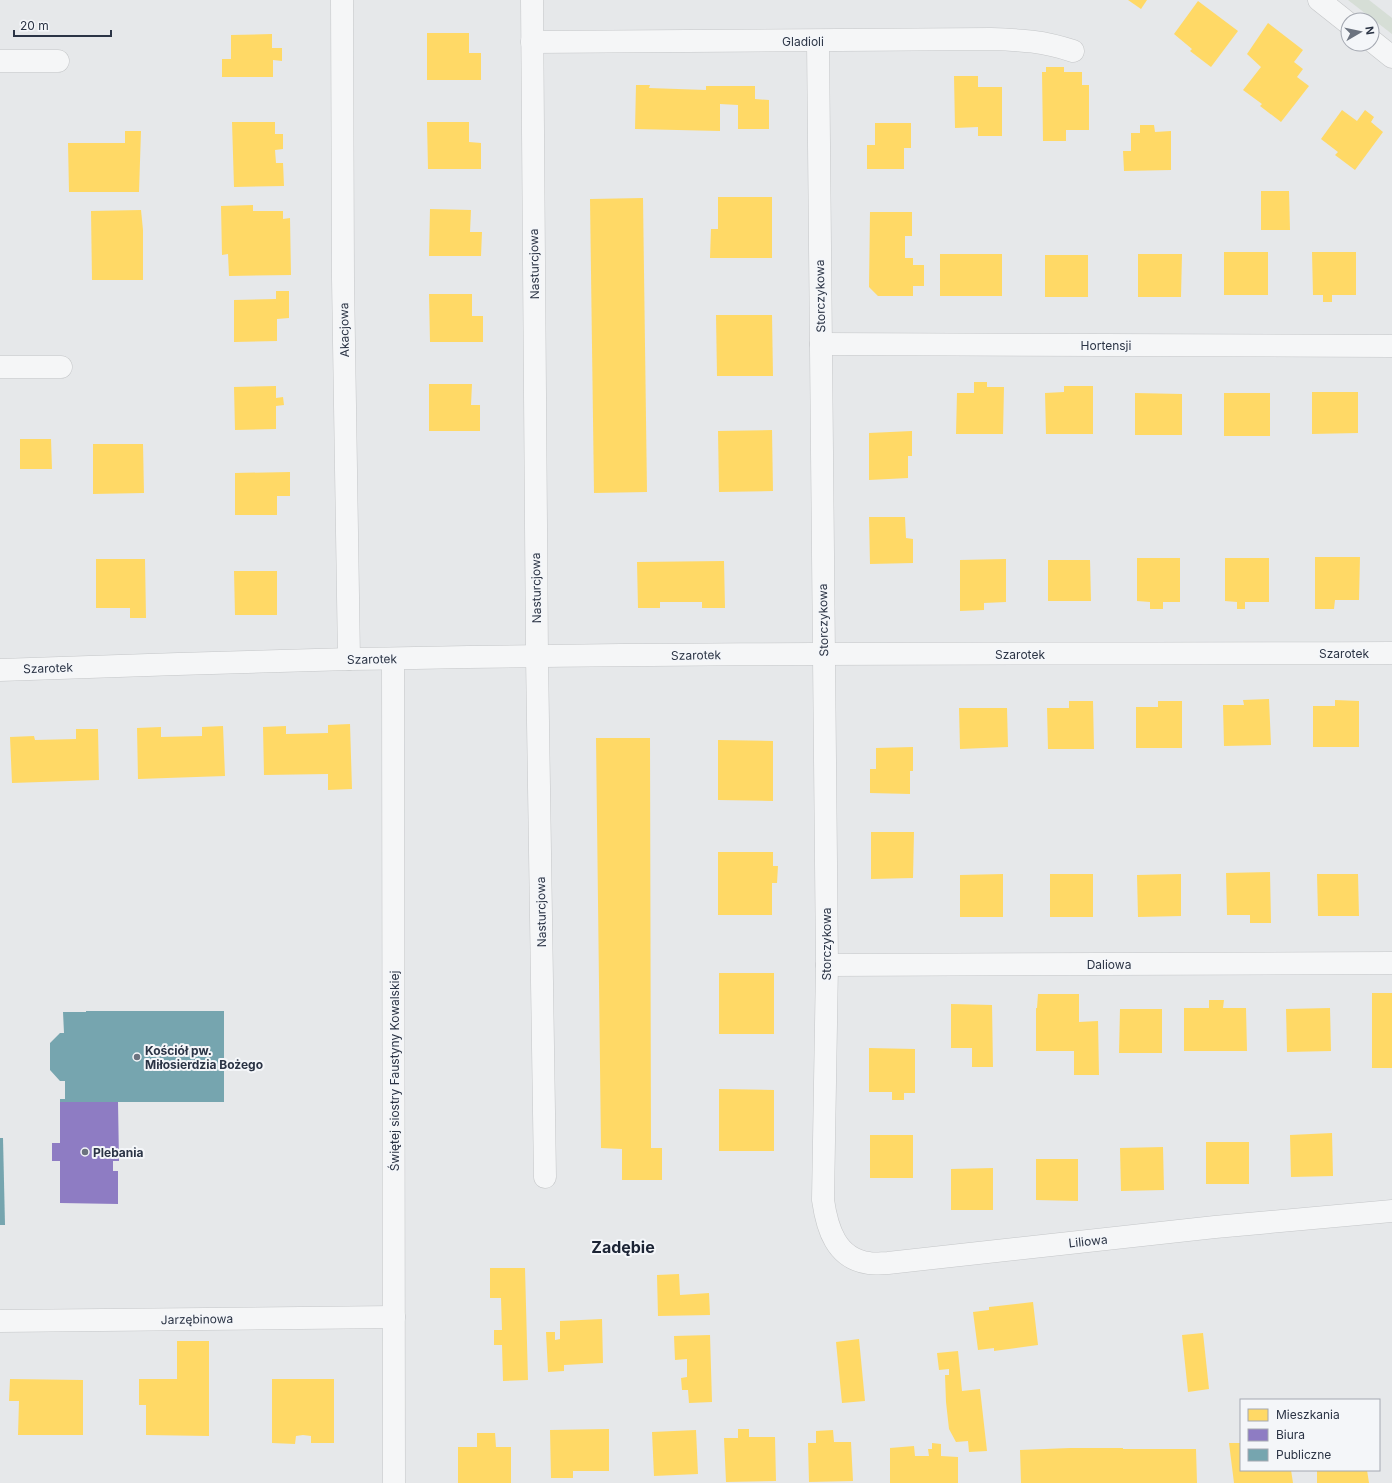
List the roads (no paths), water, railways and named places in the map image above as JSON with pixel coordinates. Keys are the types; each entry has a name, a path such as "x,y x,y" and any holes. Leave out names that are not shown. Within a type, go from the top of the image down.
{"street":[{"name":"Akacjowa","path":"342,0 343,271 349,659"},
{"name":"Nasturcjowa","path":"532,0 537,657 545,1177"},
{"path":"1319,0 1340,17"},
{"name":"Gladioli","path":"532,42 931,39 1029,40 1054,44 1073,51"},
{"name":"Storczykowa","path":"818,41 827,965 823,1200"},
{"path":"1380,47 1392,57"},
{"path":"0,61 58,61"},
{"name":"Hortensji","path":"821,344 1392,346"},
{"path":"0,367 61,367"},
{"name":"Szarotek","path":"0,670 349,659 824,654 1392,653"},
{"name":"Świętej siostry Faustyny Kowalskiej","path":"393,659 394,1483"},
{"name":"Daliowa","path":"827,965 1392,963"},
{"name":"Liliowa","path":"823,1200 826,1221 836,1244 851,1257 868,1263 888,1264 1208,1228 1392,1211"},
{"name":"Jarzębinowa","path":"0,1321 394,1317"}],"place":[{"name":"Kościół pw. Miłosierdzia Bożego","path":"137,1057"},
{"name":"Plebania","path":"85,1152"}],"district":[{"name":"Zadębie","path":"623,1247"}]}
